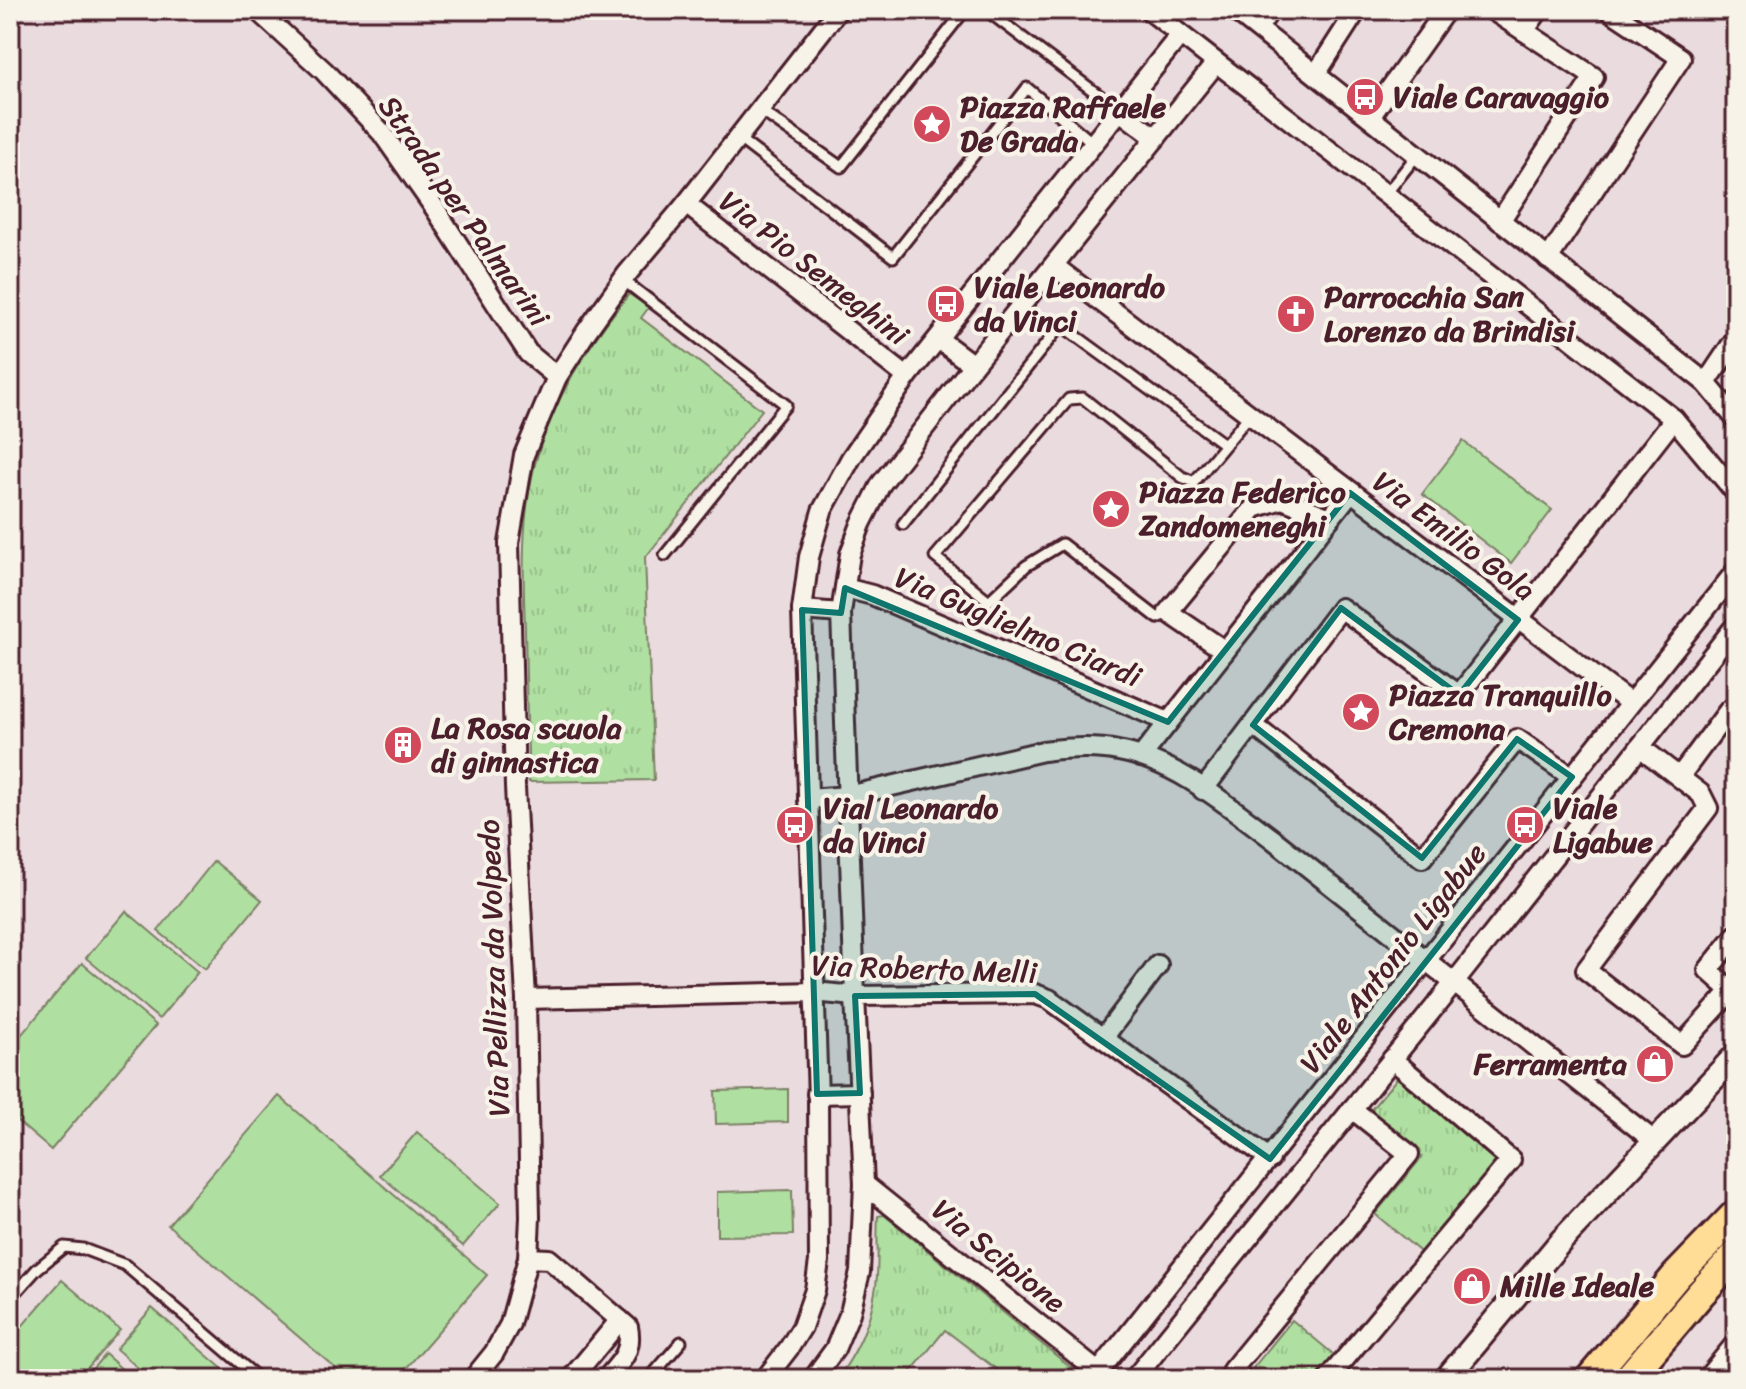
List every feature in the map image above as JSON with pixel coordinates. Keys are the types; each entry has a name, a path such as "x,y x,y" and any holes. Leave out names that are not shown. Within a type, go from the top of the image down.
{"highway":[{"path":"1590,1379 1677,1275 1736,1214"},
{"path":"1628,1379 1736,1255"}],"street":[{"name":"Strada per Palmarini","path":"257,10 324,71 382,133 434,207 528,353 557,377"},
{"name":"Via Pellizza da Volpedo","path":"473,1379 494,1353 510,1324 528,1258 526,999 515,787 509,543 524,455 557,377 623,280 838,10"},
{"path":"1149,10 1674,419 1733,482"},
{"path":"1234,10 1706,383 1736,419"},
{"path":"1258,28 1270,10"},
{"path":"1316,74 1357,10"},
{"path":"1370,117 1446,10"},
{"path":"1492,10 1594,77 1500,221"},
{"path":"1524,31 1539,10"},
{"path":"1548,259 1681,58 1609,10"},
{"path":"765,1379 802,1327 815,1290 819,1261 802,610 809,557 822,511 851,458 907,377 1180,35"},
{"path":"813,1379 835,1349 850,1313 860,1272 864,1184 841,613 850,554 881,484 1216,63"},
{"path":"1120,111 1156,138"},
{"name":"Via Pio Semeghini","path":"686,204 907,377"},
{"name":"Via Emilio Gola","path":"1054,266 1630,703"},
{"path":"1706,383 1736,338"},
{"path":"938,339 973,365"},
{"path":"1203,790 1341,608 1459,695 1674,419"},
{"path":"1141,757 1350,493"},
{"path":"1225,651 1168,612 1254,508 1282,499 1330,518"},
{"name":"Viale Antonio Ligabue","path":"1095,1376 1736,571"},
{"name":"Via Guglielmo Ciardi","path":"845,588 872,595 1168,722"},
{"path":"802,610 841,613"},
{"name":"Viale Antonio Ligabue","path":"1134,1379 1454,983 1736,625"},
{"path":"1680,776 1734,709"},
{"path":"1253,725 1422,858 1517,739 1572,777"},
{"path":"1640,747 1701,794 1708,808 1586,970 1682,1045 1734,993 1708,970 1736,935"},
{"path":"808,799 848,796 1043,751 1070,748 1116,750 1161,765 1262,831 1654,1141"},
{"path":"1103,1038 1158,965"},
{"name":"Via Roberto Melli","path":"526,999 814,992 855,996 1035,994 1049,999 1270,1159"},
{"path":"1446,1379 1562,1240 1736,1055"},
{"path":"1328,1379 1511,1160 1392,1059"},
{"path":"817,1094 860,1093"},
{"path":"1244,1379 1232,1370 1409,1154 1352,1109"},
{"name":"Via Scipione","path":"864,1184 1095,1376"},
{"path":"528,1258 549,1259 628,1327 631,1339 627,1354 606,1379"},
{"path":"571,1379 620,1320"},
{"path":"1709,1379 1736,1346"}],"lane":[{"path":"760,110 841,167 965,10"},
{"path":"986,10 1120,111"},
{"path":"738,138 893,257 1027,88 1094,144"},
{"path":"1385,195 1417,155"},
{"path":"623,280 786,405 665,555"},
{"path":"903,524 1061,325 1224,444"},
{"path":"1168,612 1158,618 1062,544 1026,566 989,601 935,557 1069,399 1083,398 1182,477 1194,482 1249,416"},
{"path":"10,1299 37,1269 64,1247 106,1257 125,1265 259,1379"},
{"path":"649,1379 681,1342"}],"highlighted area":[{"path":"1350,493 1518,620 1459,695 1341,608 1253,725 1422,858 1517,739 1572,777 1270,1159 1035,994 855,996 860,1093 817,1094 802,610 841,613 845,588 1168,722"}],"green space":[{"path":"629,294 649,307 641,318 762,410 645,558 654,780 529,782 524,567 530,484 542,440 561,396 599,333"},
{"path":"1463,441 1552,510 1511,563 1422,494"},
{"path":"214,861 262,900 205,969 158,931"},
{"path":"126,911 198,972 159,1019 86,958"},
{"path":"82,963 156,1025 51,1150 10,1115 10,1048"},
{"path":"1398,1077 1501,1163 1424,1255 1375,1214 1422,1157 1369,1112"},
{"path":"788,1089 788,1122 716,1124 715,1091"},
{"path":"279,1096 487,1275 397,1379 348,1379 168,1225"},
{"path":"417,1132 500,1203 463,1246 380,1175"},
{"path":"792,1190 793,1235 717,1236 717,1192"},
{"path":"884,1215 1080,1375 1077,1379 1009,1379 945,1330 905,1379 837,1379 856,1349 870,1315 877,1274 878,1216"},
{"path":"62,1280 120,1330 78,1379 10,1379 10,1340"},
{"path":"152,1308 232,1377 151,1379 116,1349"},
{"path":"1292,1320 1338,1358 1320,1379 1267,1379 1253,1368"},
{"path":"105,1354 133,1379 84,1379"}],"place":[{"name":"Viale Caravaggio","path":"1365,97"},
{"name":"Piazza Raffaele De Grada","path":"932,124"},
{"name":"Viale Leonardo da Vinci","path":"946,304"},
{"name":"Parrocchia San Lorenzo da Brindisi","path":"1296,314"},
{"name":"Piazza Federico Zandomeneghi","path":"1111,509"},
{"name":"Piazza Tranquillo Cremona","path":"1361,712"},
{"name":"La Rosa scuola di ginnastica","path":"403,745"},
{"name":"Vial Leonardo da Vinci","path":"795,825"},
{"name":"Viale Ligabue","path":"1525,825"},
{"name":"Ferramenta","path":"1655,1064"},
{"name":"Mille Ideale","path":"1472,1286"}]}
